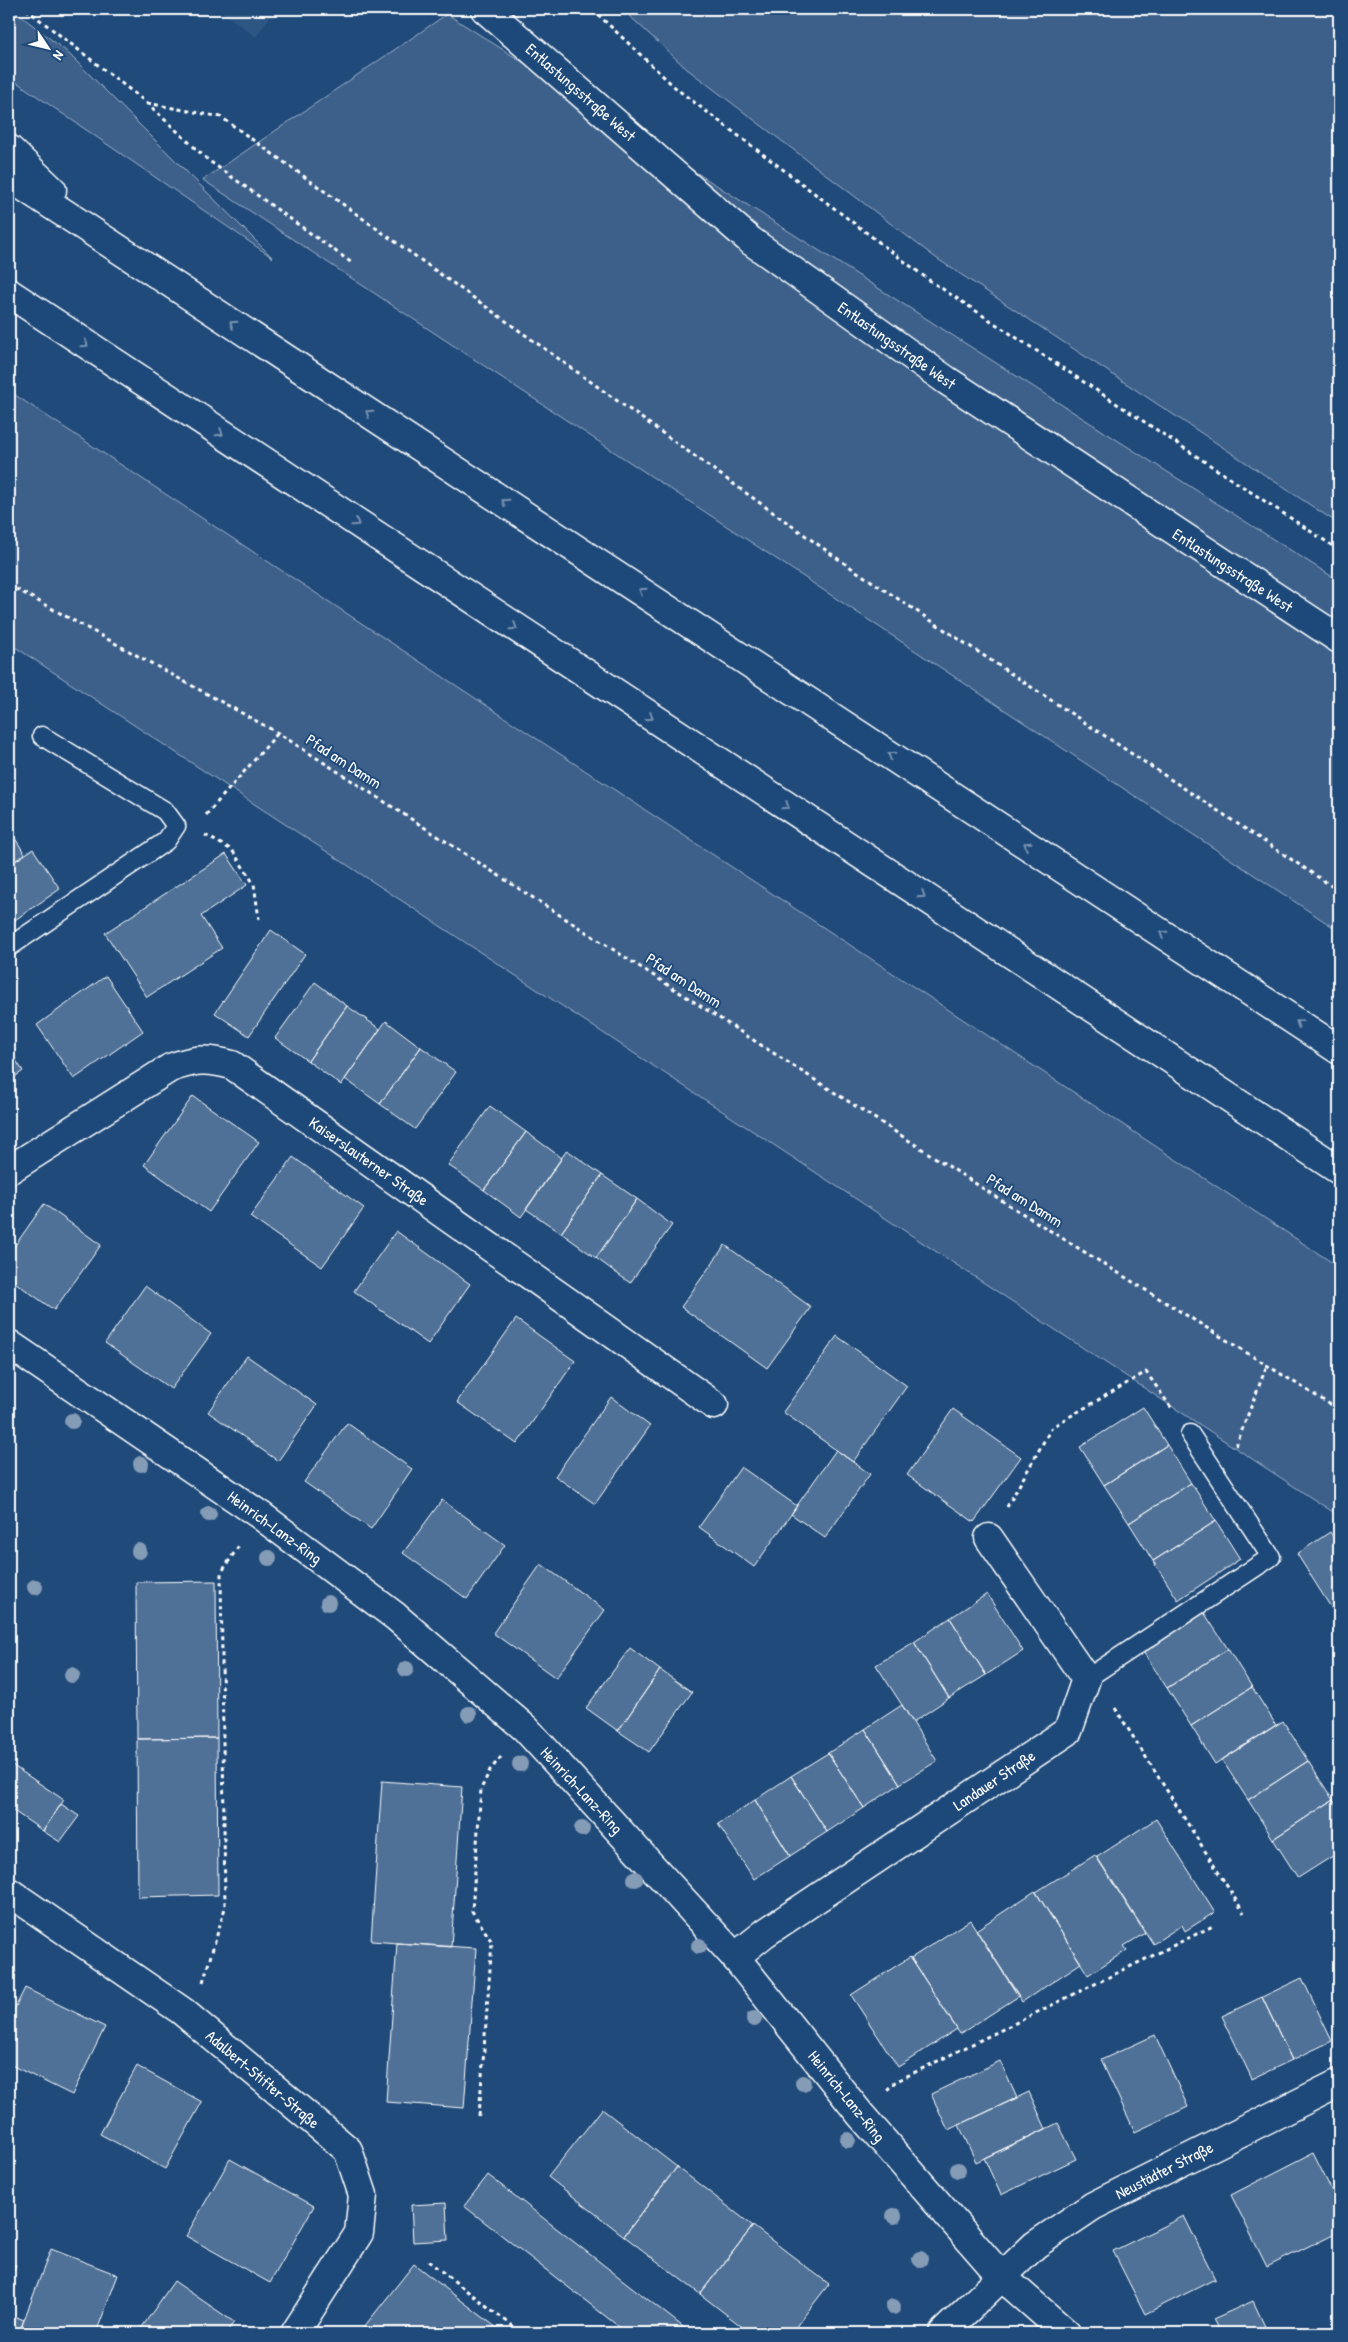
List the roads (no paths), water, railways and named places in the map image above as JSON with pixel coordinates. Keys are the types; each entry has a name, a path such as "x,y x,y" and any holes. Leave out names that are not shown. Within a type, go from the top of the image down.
{"main road":[{"name":"Entlastungsstraße West","path":"485,9 752,241 946,380 1339,639"},
{"path":"9,149 100,236"},
{"path":"9,177 1339,1050"},
{"path":"9,293 1339,1170"},
{"name":"Kaiserslauterner Straße","path":"9,1170 170,1068 192,1060 213,1060 232,1065 714,1405"},
{"name":"Heinrich-Lanz-Ring","path":"9,1344 260,1514 395,1616 526,1729 735,1957 860,2114 1001,2276 1066,2333"},
{"path":"989,1538 1090,1677"},
{"name":"Landauer Straße","path":"735,1957 765,1933 1068,1730 1090,1677"},
{"name":"Adalbert-Stifter-Straße","path":"9,1892 182,2011 348,2150 363,2195 359,2233 295,2333"},
{"name":"Neustädter Straße","path":"943,2333 1001,2276 1035,2246 1093,2206 1339,2082"}],"lane":[{"path":"9,947 184,827 165,811 42,736"},
{"path":"1090,1677 1271,1557 1190,1434"}]}
